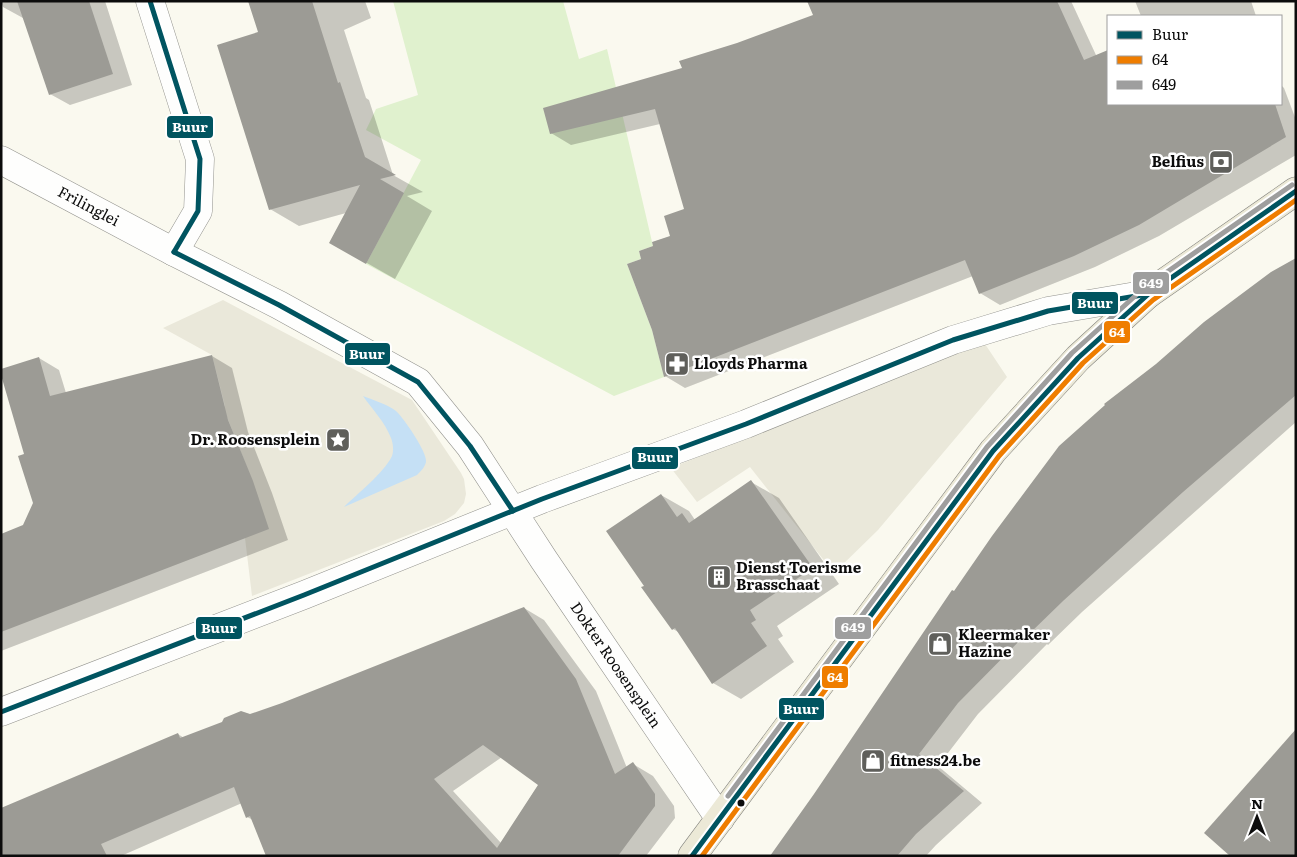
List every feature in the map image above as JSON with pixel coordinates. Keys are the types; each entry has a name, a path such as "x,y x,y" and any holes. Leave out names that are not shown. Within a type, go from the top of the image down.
{"main road":[{"path":"692,856 994,452 1078,358 1148,294 1296,191"}],"street":[{"path":"150,1 200,159 198,211 174,252"},
{"name":"Frilinglei","path":"1,160 174,252"},
{"name":"Dokter Roosensplein","path":"174,252 279,305 418,382 470,446 544,560 720,819"},
{"path":"1,712 304,595 513,511 746,424 952,340 1048,311 1148,294"}],"green space":[{"path":"393,1 563,1 579,59 607,49 653,246 639,251 641,259 627,264 652,330 664,377 614,396 366,264 421,160 366,130 376,109 418,95"}],"shaded area":[{"name":"Dr. Roosensplein","path":"223,300 412,400 464,479 466,494 464,503 455,514 444,521 252,596 245,538 252,480 223,407 225,406 212,355 163,328"},
{"path":"983,341 1007,377 878,530 834,573 750,467 697,502 671,468"}],"water":[{"path":"363,396 396,411 419,443 426,457 426,462 417,475 344,507 377,476 393,454 392,442 388,432"}],"building":[{"path":"17,1 89,1 113,74 49,95"},
{"path":"248,1 312,1 338,83 340,82 365,157 396,175 380,179 404,193 366,264 329,243 360,185 269,210 217,45 258,32"},
{"path":"807,1 1057,1 1084,60 1107,50 1107,105 1275,105 1286,137 1139,225 1074,256 979,294 965,260 664,377 652,330 627,264 641,259 639,251 653,246 652,242 670,236 664,216 684,209 655,109 550,134 543,108 682,68 679,61 737,43 813,15"},
{"path":"1296,258 1296,395 1183,492 1028,635 1027,633 958,703 919,754 964,791 916,834 897,856 770,856 952,590 954,591 1059,446 1104,404 1156,364 1204,322 1271,272"},
{"path":"212,355 228,420 253,481 269,529 1,632 1,534 23,525 33,503 18,456 24,454 1,375 1,369 39,357 50,396"},
{"name":"Dienst Toerisme Brasschaat","path":"751,480 813,568 750,610 756,620 751,623 767,646 712,684 675,628 672,630 641,587 644,586 606,531 661,494 677,517 682,513 689,523"},
{"path":"524,607 576,679 615,774 633,762 655,794 655,806 618,856 266,856 250,816 246,818 234,787 101,844 107,856 1,856 1,808 178,733 180,738 222,722 224,718 241,711 250,714","holes":["483,745 538,785 497,848 434,779"]},
{"path":"1296,729 1296,856 1230,856 1204,833"}],"transit line":[{"name":"Buur","path":"150,1 200,159 198,211 174,252"},
{"name":"649","path":"728,796 987,447 1072,353 1144,288 1292,185"},
{"name":"Buur","path":"1,712 304,595 542,499 746,424 953,340 1048,311 1148,294 1296,191"},
{"name":"64","path":"702,856 999,456 1083,363 1153,300 1296,200"},
{"name":"Buur","path":"174,252 279,305 418,382 470,446 513,511"},
{"name":"Buur","path":"692,856 993,451 1078,358 1154,289"}],"place":[{"name":"Belfius","path":"1221,162"},
{"name":"Lloyds Pharma","path":"677,364"},
{"name":"Dr. Roosensplein","path":"338,440"},
{"name":"Dienst Toerisme Brasschaat","path":"719,577"},
{"name":"Kleermaker Hazine","path":"940,644"},
{"name":"fitness24.be","path":"873,761"}]}
